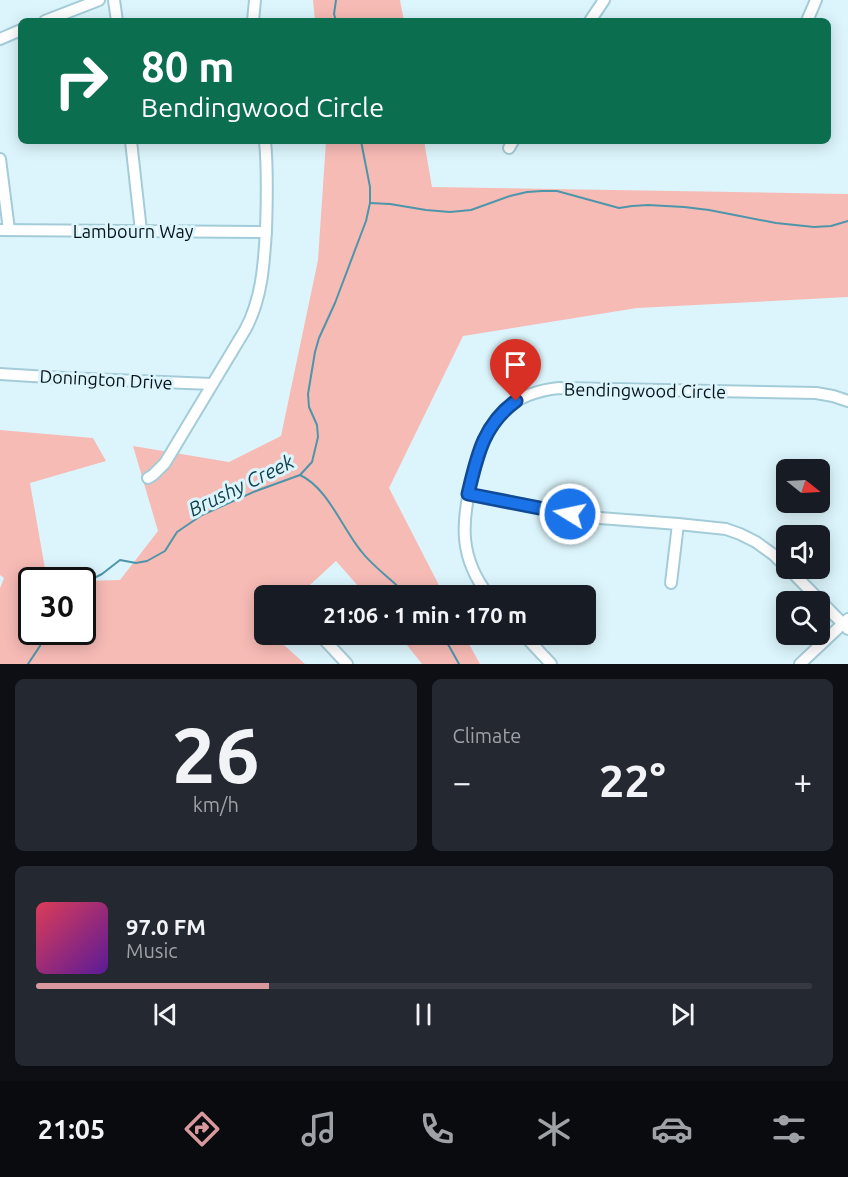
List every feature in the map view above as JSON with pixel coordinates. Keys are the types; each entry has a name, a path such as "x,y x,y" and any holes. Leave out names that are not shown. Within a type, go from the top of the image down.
{"street":[{"path":"53,18 99,0"},
{"path":"114,0 117,18"},
{"path":"253,18 255,0"},
{"path":"592,18 604,0"},
{"path":"808,18 816,0"},
{"path":"0,39 18,31"},
{"path":"131,144 141,231"},
{"path":"148,478 164,464 245,330 254,311 261,281 266,232 268,193 266,144"},
{"path":"0,159 5,230"},
{"name":"Lambourn Way","path":"5,230 266,232"},
{"name":"Donington Drive","path":"0,374 212,384"},
{"name":"Bendingwood Circle","path":"481,585 472,571 465,546 464,521 468,494 481,446 489,428 501,413 521,398 539,391 559,388 816,393 848,402"},
{"path":"468,494 587,517 708,526 740,534 756,542 776,558"},
{"path":"671,583 678,524"},
{"path":"799,579 846,623 800,664"},
{"path":"329,645 347,664"},
{"path":"534,645 550,664"}],"shaded area":[{"path":"313,0 400,0 403,18 315,18"},
{"path":"326,144 425,144 432,187 848,194 848,297 637,308 463,336 389,488 439,585 357,585 336,561 310,585 254,585 254,645 284,645 305,664 0,664 0,588 4,578 0,575 0,430 93,438 106,461 30,483 45,567 18,567 18,645 96,645 96,581 120,580 158,531 133,446 229,462 281,436 318,260"},
{"path":"407,645 470,645 480,664 422,664"}],"waterway":[{"name":"Brushy Creek","path":"335,18 336,0"},
{"name":"Brushy Creek","path":"96,577 120,560 136,563 147,561 165,551 177,532 202,515 256,491 300,475 312,462 318,437 317,425 309,407 308,394 315,352 366,221 370,203 370,187 362,144"},
{"path":"370,203 450,212 471,210 527,192 557,191 619,208 648,205 684,207 776,223 814,227 831,226 848,221"},
{"path":"300,475 319,489 366,557 396,585"},
{"name":"Brushy Creek","path":"28,664 40,645"},
{"path":"448,645 459,664"}],"route":[{"path":"516,401 501,413 484,437 468,494 570,514"}]}
